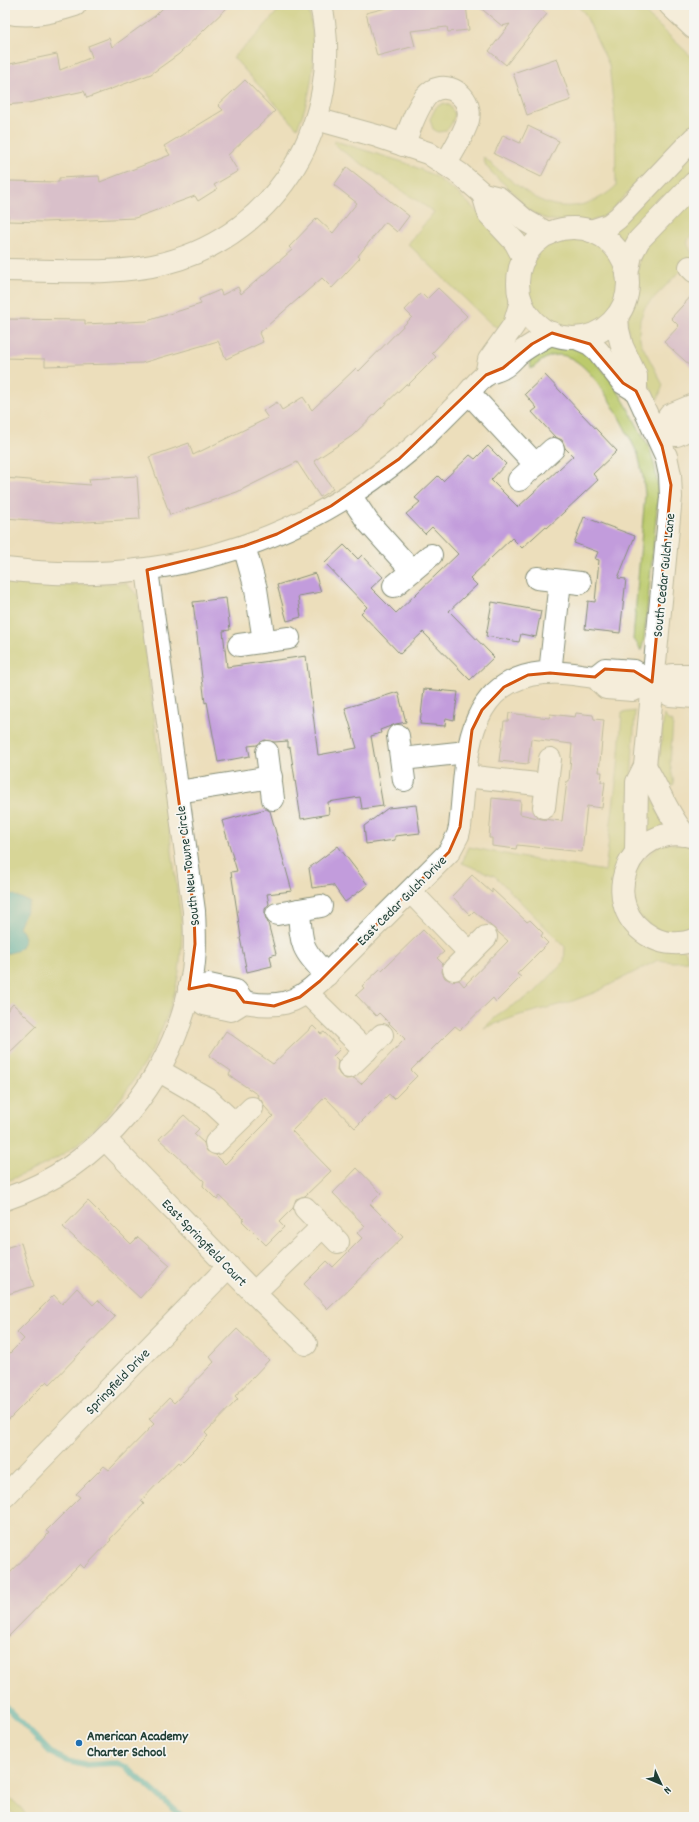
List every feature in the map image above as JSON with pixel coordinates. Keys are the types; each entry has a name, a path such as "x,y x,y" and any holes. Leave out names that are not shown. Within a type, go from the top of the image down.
{"street":[{"path":"5,12 28,15 60,10 75,5"},
{"path":"5,270 136,269 179,259 207,247 245,224 275,193 296,166 316,120 323,88 326,55 325,28 321,5"},
{"path":"670,5 694,28"},
{"path":"403,145 424,99 432,91 449,88 456,91 467,103 470,109 468,120 446,164"},
{"path":"316,120 428,153 446,164 483,194 499,198 526,221 549,234"},
{"path":"591,231 609,225 618,218 694,138"},
{"path":"628,274 618,250 609,241 591,231 574,228 549,234 530,249 524,259 520,271 518,286 521,301 528,314 539,326 552,334 576,338 592,335 606,327 617,316 624,303 628,288 628,274 631,255 638,240 694,182"},
{"path":"483,194 489,214 515,242 524,259"},
{"path":"486,375 489,360 514,325 521,301"},
{"name":"South Cedar Gulch Lane","path":"617,316 618,330 622,346 636,376 636,391 657,434 668,465 671,497 645,766 637,782 636,851"},
{"path":"5,569 54,574 94,574 147,570 198,560 244,546 283,531 350,495 405,454 486,375 503,368 532,344 552,334"},
{"name":"South Cedar Gulch Lane","path":"576,338 590,344 598,351 623,383 636,391"},
{"path":"469,393 536,465"},
{"path":"657,434 670,415 694,405"},
{"path":"657,434 677,435 694,427"},
{"path":"519,480 553,449"},
{"path":"350,495 368,522 412,571"},
{"path":"244,546 256,589 264,641"},
{"path":"394,586 431,555"},
{"name":"South Neu Towne Circle","path":"5,1199 60,1173 90,1152 105,1139 132,1109 158,1070 179,1025 189,989 195,944 194,911 147,570"},
{"path":"537,578 570,582 550,673"},
{"path":"239,645 289,638"},
{"name":"East Cedar Gulch Drive","path":"189,989 204,1004 231,1010 244,1002 274,1006 292,1001 307,993 327,975 442,861 454,844 460,827 467,752 475,722 482,710 496,694 520,678 550,673 595,677 605,669 634,671 670,695 694,697"},
{"path":"652,682 672,675 694,675"},
{"path":"398,736 404,780"},
{"path":"267,752 273,798"},
{"path":"402,759 467,752"},
{"path":"544,807 550,759"},
{"path":"645,766 654,781 666,808 690,836"},
{"path":"178,792 271,776"},
{"path":"465,776 546,785"},
{"path":"690,836 672,834 659,837 646,843 636,851 624,872 622,895 630,918 646,934 657,940 680,943 694,940"},
{"path":"411,892 470,953"},
{"path":"277,914 321,906"},
{"path":"299,910 301,940 304,949 309,957 327,975"},
{"path":"454,969 486,937"},
{"path":"307,993 366,1051"},
{"path":"349,1067 382,1035"},
{"path":"158,1070 208,1099 235,1124"},
{"path":"216,1142 252,1108"},
{"name":"East Springfield Court","path":"105,1139 306,1344"},
{"path":"305,1208 338,1242"},
{"path":"254,1292 323,1226"},
{"name":"Springfield Drive","path":"5,1496 229,1266"}],"highlighted area":[{"path":"552,333 590,344 623,383 636,391 662,446 671,485 652,682 634,671 605,669 595,677 550,673 528,675 504,687 482,710 472,730 460,827 449,852 320,981 300,997 274,1006 244,1002 236,991 209,985 189,989 195,944 194,911 147,570 244,546 277,534 331,506 399,459 486,375 503,368 532,344"}],"green space":[{"path":"283,5 307,5 313,36 314,52 311,84 303,114 297,128 233,57 256,36"},
{"path":"577,5 637,5 694,59 694,125 605,216 589,222 550,220 528,210 515,194 486,166 483,157 527,193 542,201 561,206 581,205 590,202 600,198 616,186 615,120 609,65 585,14"},
{"path":"444,103 449,105 455,114 450,127 445,131 438,132 433,129 430,119 436,107"},
{"path":"335,141 406,163 433,175 460,195 503,237 514,260 516,268 511,311 502,330 491,324 408,244 434,212 341,150 334,143"},
{"path":"694,150 694,170 636,231 625,247 623,247 609,234"},
{"path":"694,196 694,232 689,239 688,244 694,257 645,307 640,320 639,334 641,343 663,385 658,399 655,398 629,340 627,320 633,303 640,256 647,244"},
{"path":"574,235 592,239 608,249 618,265 622,283 618,301 608,317 592,327 574,331 556,327 540,317 530,301 526,283 530,265 540,249 556,239"},
{"path":"563,343 576,347 587,355 608,376 624,401 651,452 656,472 658,498 644,640 641,651 637,643 633,640 645,494 638,454 606,395 595,379 583,367 571,358 554,355 540,362 531,369 529,356 554,344"},
{"path":"5,581 41,585 126,583 138,596 182,927 178,975 169,1011 149,1055 136,1077 106,1117 72,1148 48,1163 5,1182"},
{"path":"635,711 630,800 632,825 616,901 686,951 688,961 673,962 658,960 596,992 570,1002 520,1015 484,1028 500,1013 535,992 564,962 565,947 495,876 462,863 469,847 530,859 605,871 618,767 622,713"},
{"path":"664,715 668,720 673,722 670,763 674,784 666,789 659,761"},
{"path":"646,784 665,826 644,837"},
{"path":"662,843 694,845 694,933 665,936 633,911 632,870"},
{"path":"5,1793 22,1809 27,1817 16,1817 5,1805"}],"water":[{"path":"5,891 30,902 19,927 25,938 23,943 18,950 5,954"}],"building":[{"path":"166,5 230,5 179,54 151,74 87,98 84,91 28,103 5,105 5,65 57,54 60,70 92,57 88,46 109,38 112,47 155,16"},
{"path":"398,5 466,5 469,30 448,32 447,27 411,31 415,46 377,56 366,13"},
{"path":"477,5 536,5 547,14 506,65 489,51 510,24 502,26"},
{"path":"557,58 571,100 527,115 513,73"},
{"path":"245,80 275,111 228,155 238,171 214,185 217,189 198,201 195,196 135,218 44,222 8,221 9,181 59,182 59,178 99,176 100,182 170,155 164,146 223,110 218,105"},
{"path":"528,126 559,141 541,177 494,154 503,135 520,143"},
{"path":"347,167 409,216 397,232 385,222 358,256 360,258 332,288 322,278 259,333 263,342 226,359 218,341 142,363 45,366 45,359 5,358 5,319 85,320 85,324 147,321 201,304 199,299 220,290 222,295 238,287 241,294 292,250 289,247 317,218 333,233 357,203 334,185"},
{"path":"438,288 467,316 432,353 436,357 408,385 406,384 352,436 314,461 333,489 320,497 297,462 237,492 170,515 149,457 189,443 193,455 268,418 263,411 277,402 282,410 303,397 312,410 356,368 359,371 412,317 405,310 421,293 427,299"},
{"path":"694,293 694,369 664,342 679,326 671,318"},
{"path":"545,375 617,451 593,474 598,480 547,528 546,526 522,548 512,538 470,578 477,585 449,611 494,657 470,680 423,632 400,654 361,613 367,607 325,563 344,545 358,559 362,555 383,577 371,588 396,613 458,554 432,527 425,534 406,514 420,502 415,498 438,476 443,481 470,455 475,459 488,446 506,464 491,480 518,507 573,456 565,448 562,440 555,437 532,412 537,408 525,394"},
{"path":"137,476 140,519 68,523 5,518 5,478 90,485 89,479"},
{"path":"584,517 635,536 618,578 626,579 620,633 585,629 588,601 595,602 599,560 595,559 598,552 574,543"},
{"path":"315,573 321,592 298,596 301,617 287,621 277,585"},
{"path":"226,598 230,630 223,631 227,667 306,656 318,755 357,748 345,708 398,692 406,722 380,730 381,733 371,736 383,806 362,809 360,797 328,802 329,814 301,819 288,741 274,742 265,740 257,745 248,746 250,756 218,762 207,702 205,703 193,602"},
{"path":"492,602 541,611 536,637 521,634 519,642 486,636"},
{"path":"424,689 458,692 454,720 446,718 445,726 420,724"},
{"path":"509,713 549,718 550,714 575,717 576,713 593,715 594,719 604,720 599,772 602,772 601,782 605,782 602,808 587,806 582,852 517,845 516,849 492,846 492,838 489,838 492,798 521,801 520,814 542,819 562,821 567,781 569,781 572,744 531,739 528,764 499,761 504,721 508,721"},
{"path":"416,805 420,833 395,836 395,840 366,844 364,826 388,808"},
{"path":"266,809 270,811 292,891 267,894 269,904 265,909 265,916 276,954 270,956 272,966 247,972 240,938 231,872 237,871 222,821"},
{"path":"338,846 368,885 345,902 333,885 312,888 309,868"},
{"path":"472,875 492,893 492,889 527,922 530,920 543,933 541,936 548,943 517,974 521,977 496,1002 493,998 460,1030 455,1026 411,1070 417,1076 394,1099 389,1094 355,1128 325,1097 292,1131 331,1171 305,1196 296,1199 293,1208 279,1222 284,1227 266,1245 242,1221 244,1219 220,1196 217,1200 203,1186 204,1181 159,1139 184,1115 199,1129 194,1134 204,1143 207,1151 216,1155 225,1164 273,1116 257,1097 258,1095 229,1075 231,1071 209,1056 226,1031 273,1064 313,1026 321,1034 324,1032 340,1049 333,1056 338,1061 337,1070 340,1075 346,1079 354,1078 361,1084 405,1039 379,1013 376,1016 356,995 364,988 362,986 380,969 382,970 423,930 444,952 437,958 443,964 442,972 445,978 451,981 459,980 464,986 508,941 474,911 470,915 452,896"},
{"path":"13,1004 37,1026 5,1057 5,1013"},
{"path":"357,1168 381,1193 370,1204 403,1237 328,1309 304,1284 327,1261 333,1267 362,1238 357,1233 365,1226 333,1193"},
{"path":"88,1201 131,1244 138,1237 170,1265 140,1298 63,1227"},
{"path":"21,1243 34,1286 5,1295 5,1248"},
{"path":"77,1288 93,1305 98,1300 115,1317 50,1384 47,1381 5,1423 5,1358 24,1339 17,1332 54,1295 62,1304"},
{"path":"237,1329 269,1360 235,1396 238,1399 205,1433 208,1436 180,1464 178,1462 141,1501 144,1504 110,1539 111,1540 84,1568 80,1564 5,1640 5,1578 49,1533 46,1531 80,1497 76,1494 104,1466 109,1470 154,1424 149,1419 169,1398 174,1403 214,1362 210,1357"}],"waterway":[{"path":"5,1706 51,1753 67,1761 84,1765 114,1763 126,1767 183,1817"}],"place":[{"name":"American Academy Charter School","path":"79,1743"}]}
